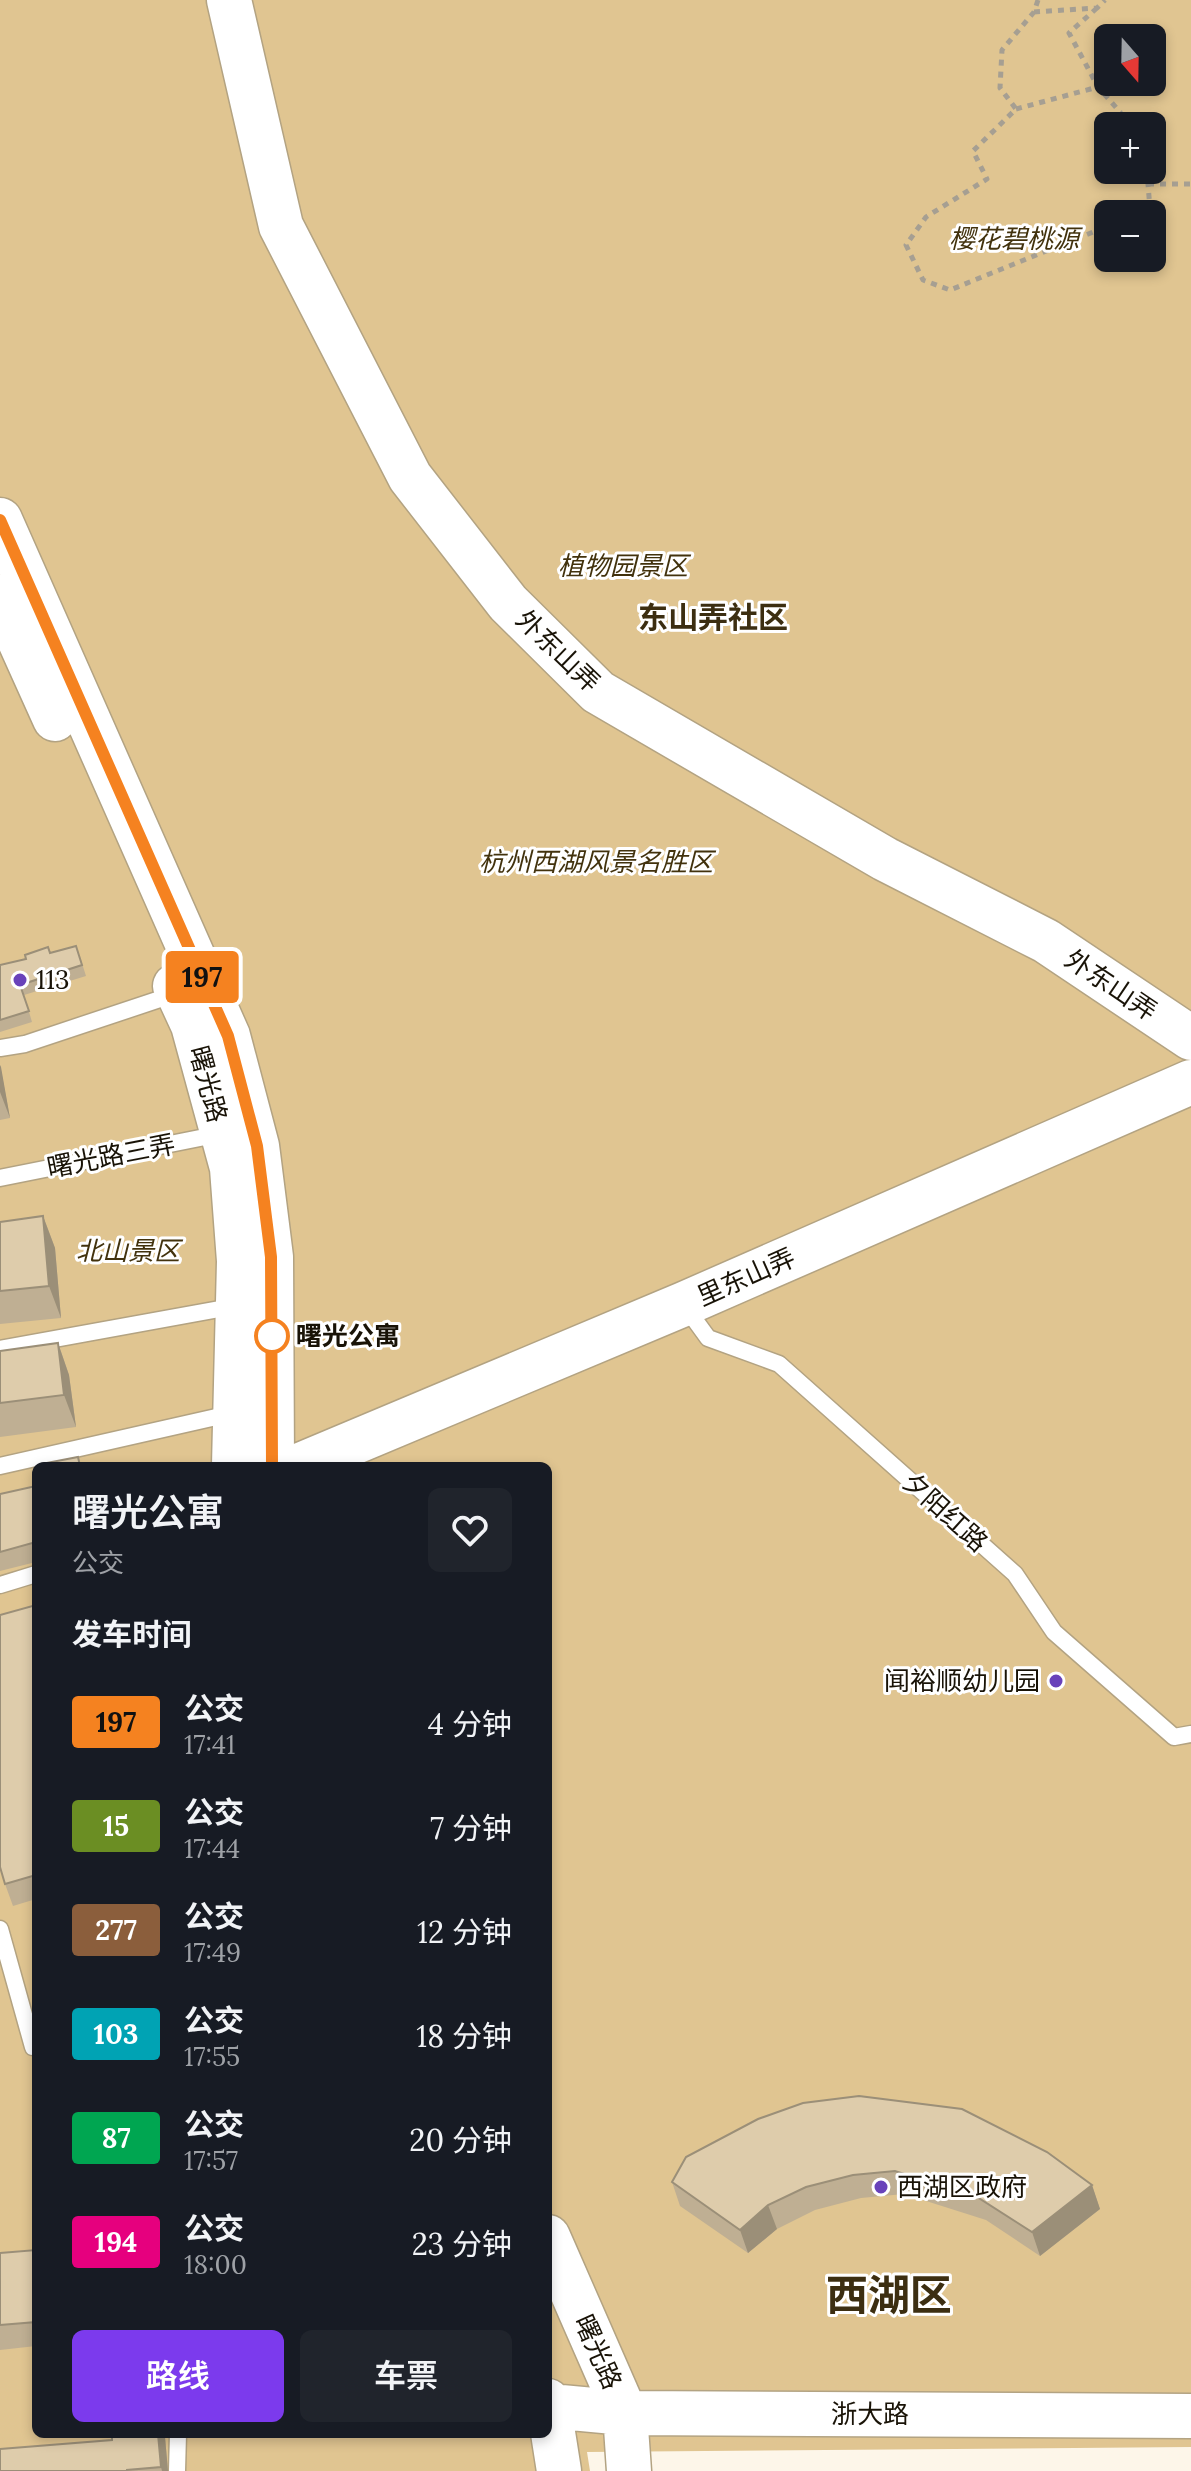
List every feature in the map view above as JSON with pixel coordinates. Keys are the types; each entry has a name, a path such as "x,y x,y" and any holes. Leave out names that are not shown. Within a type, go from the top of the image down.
{"main road":[{"name":"外东山弄","path":"229,0 281,226 410,477 508,603 598,692 885,859 1046,941 1191,1038"},
{"name":"曙光路","path":"0,520 228,1036 257,1146 271,1257 272,1462"},
{"name":"曙光路","path":"5,624 193,1025 232,1168 239,1261 234,1462"},
{"name":"里东山弄","path":"308,1462 684,1304 1191,1082"},
{"name":"曙光路","path":"552,2246 625,2413 629,2471"},
{"name":"浙大路","path":"552,2404 625,2413 1191,2416"},
{"path":"552,2424 559,2471"}],"lane":[{"path":"0,1048 25,1044 178,993"},
{"name":"曙光路三弄","path":"0,1178 222,1134"},
{"name":"夕阳红路","path":"684,1304 708,1338 779,1364 1015,1574 1054,1632 1174,1737 1191,1734"},
{"path":"0,1349 238,1306"},
{"path":"0,1466 235,1413"},
{"path":"0,1585 32,1575"},
{"path":"0,1929 32,2041"},
{"path":"177,2471 178,2438"}],"path":[{"path":"1016,109 1000,88 1002,50 1034,12 1038,0"},
{"path":"1094,80 1069,33 1105,0"},
{"path":"1034,12 1097,8"},
{"path":"1094,88 1016,109 973,151 987,179 926,217 906,245 923,280 950,290 1094,232"},
{"path":"1106,96 1120,112"},
{"path":"1148,184 1149,200"},
{"path":"1166,184 1191,184"}],"green space":[{"name":"植物园景区","path":"0,0 1191,0 1191,2447 587,2452 590,2471 0,2471"}],"building":[{"path":"76,946 82,965 20,985 29,1011 0,1020 0,965 26,959 25,955 48,947 50,953"},
{"path":"43,1216 49,1286 0,1291 0,1222"},
{"path":"58,1343 64,1395 0,1403 0,1351"},
{"path":"78,1457 79,1462 52,1462"},
{"path":"32,1487 32,1543 0,1552 0,1494"},
{"path":"32,1606 32,1876 5,1884 0,1867 0,1615"},
{"name":"西湖区政府","path":"859,2096 962,2109 1047,2152 1092,2185 1032,2232 977,2197 895,2171 853,2175 806,2187 768,2205 740,2230 672,2182 686,2157 758,2119 803,2103"},
{"path":"32,2250 32,2322 0,2325 0,2253"},
{"path":"158,2438 161,2467 127,2471 0,2471 0,2449"}],"bus line":[{"name":"197","path":"0,520 228,1036 257,1146 271,1257 272,1462"}],"place":[{"name":"113","path":"20,980"},
{"name":"曙光公寓","path":"272,1336"},
{"name":"闻裕顺幼儿园","path":"1056,1681"},
{"name":"西湖区政府","path":"881,2187"}],"district":[{"name":"东山弄社区","path":"713,618"},
{"name":"西湖区","path":"889,2295"}],"park label":[{"name":"樱花碧桃源","path":"1014,239"},
{"name":"杭州西湖风景名胜区","path":"596,862"},
{"name":"北山景区","path":"128,1251"}]}
